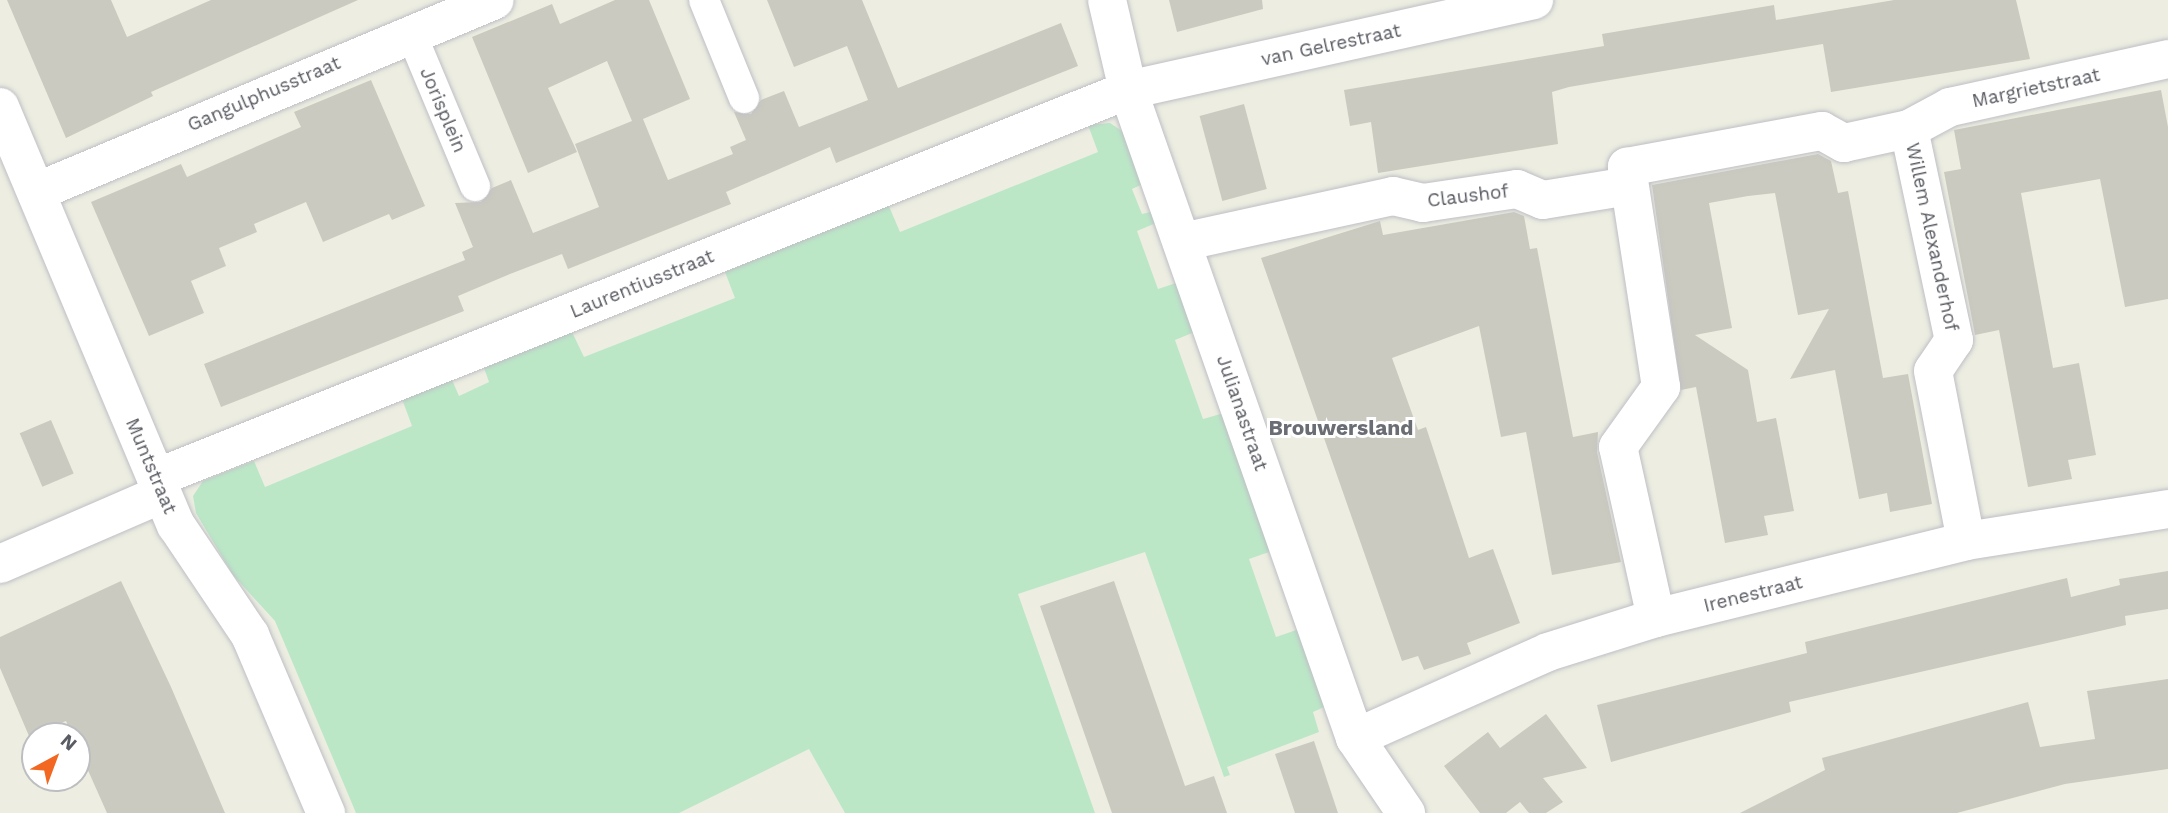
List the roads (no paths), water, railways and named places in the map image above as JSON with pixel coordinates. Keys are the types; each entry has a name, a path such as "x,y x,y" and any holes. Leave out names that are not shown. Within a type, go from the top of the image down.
{"street":[{"name":"Gangulphusstraat","path":"36,192 494,0"},
{"path":"704,0 744,98"},
{"name":"Julianastraat","path":"1107,0 1128,90 1355,738 1406,813"},
{"name":"van Gelrestraat","path":"1128,90 1534,0"},
{"name":"Jorisplein","path":"411,33 475,186"},
{"name":"Margrietstraat","path":"1909,129 1950,107 2168,59"},
{"name":"Laurentiusstraat","path":"0,564 159,486 1128,90"},
{"name":"Muntstraat","path":"0,107 176,525 250,635 326,813"},
{"name":"Willem Alexanderhof","path":"1628,177 1822,131 1844,142 1909,129 1955,340 1933,371 1966,541"},
{"path":"1628,177 1661,387 1618,447 1657,618"},
{"name":"Claushof","path":"1182,242 1393,196 1423,203 1517,190 1543,201 1628,177"},
{"name":"Irenestraat","path":"1355,738 1548,652 1657,618 1966,541 2168,509"}],"district":[{"name":"Brouwersland","path":"1341,428"}]}
